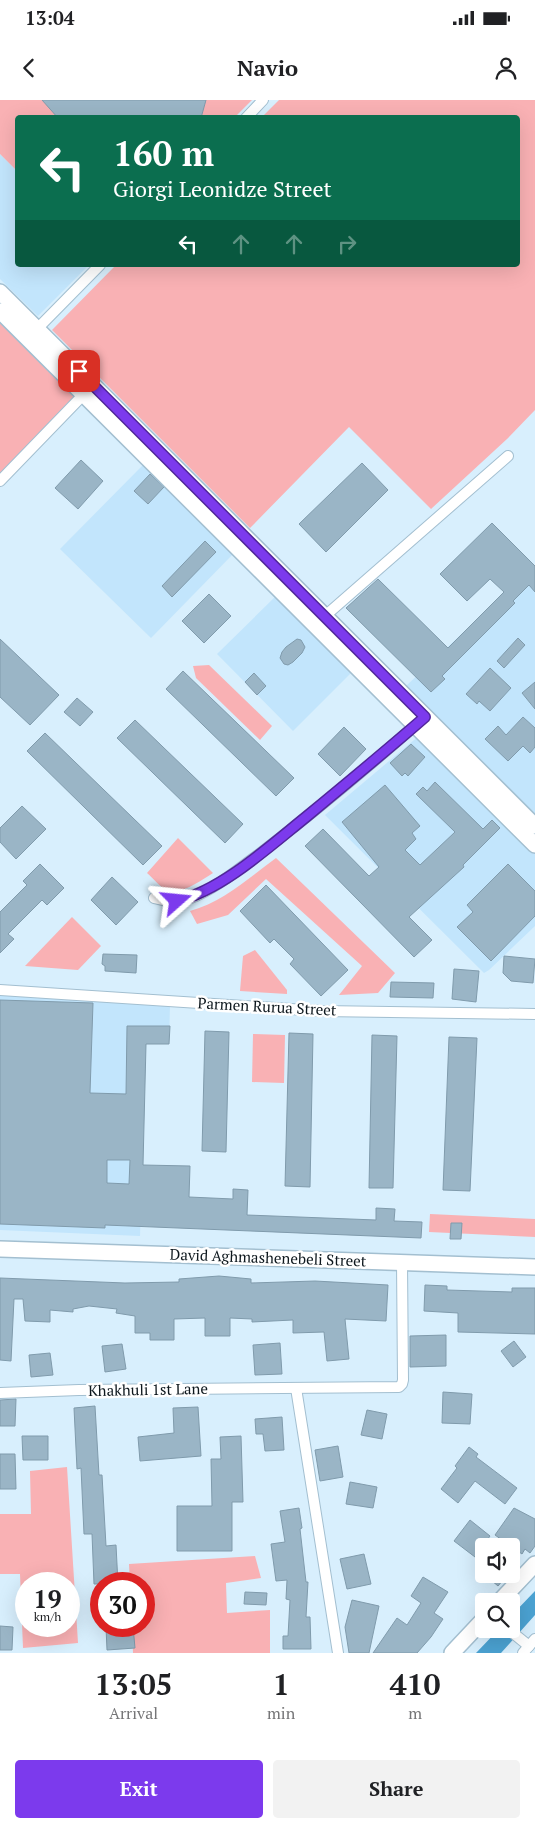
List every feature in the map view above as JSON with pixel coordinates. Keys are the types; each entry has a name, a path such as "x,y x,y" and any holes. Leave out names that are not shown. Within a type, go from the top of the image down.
{"main road":[{"path":"0,292 37,329 88,390 420,721 535,826"},
{"path":"0,310 88,390 325,616 535,845"},
{"name":"David Aghmashenebeli Street","path":"0,1249 535,1267"},
{"path":"508,1593 535,1564"},
{"path":"452,1653 475,1629"}],"street":[{"path":"249,115 263,100"},
{"path":"37,329 98,267"},
{"path":"0,481 88,390"},
{"path":"325,616 508,456"},
{"path":"154,898 171,901 191,898 230,876 278,840 420,721"},
{"name":"Parmen Rurua Street","path":"0,990 321,1011 535,1014"},
{"name":"Khakhuli 1st Lane","path":"0,1394 79,1390 398,1387 402,1384 402,1262"},
{"path":"296,1388 338,1653"},
{"path":"519,1638 529,1646"}],"shaded area":[{"path":"0,100 252,100 237,115 15,115 15,169 0,154"},
{"path":"279,100 535,100 535,410 507,439 431,509 349,427 250,528 52,330 114,267 520,267 520,115 264,115"},
{"path":"0,154 15,169 15,267 87,267 38,316 0,279"},
{"path":"0,318 77,395 0,476"},
{"path":"144,464 235,552 151,638 60,549"},
{"path":"535,565 535,817 406,686"},
{"path":"279,593 354,670 293,731 217,654"},
{"path":"209,665 272,726 260,740 196,678 193,666"},
{"path":"420,735 535,854 535,926 484,973 325,815"},
{"path":"178,838 213,873 190,887 171,891 163,888 147,873"},
{"path":"276,858 395,973 378,993 339,995 362,966 266,879 228,915 197,924 190,911 225,896"},
{"path":"72,917 101,946 78,970 25,966"},
{"path":"255,950 287,990 287,994 240,991 243,956"},
{"path":"0,995 170,1005 169,1044 146,1044 140,1236 0,1230"},
{"path":"253,1034 285,1035 284,1083 252,1082"},
{"path":"430,1214 535,1219 535,1237 429,1232"},
{"path":"67,1467 74,1572 15,1572 15,1574 0,1574 0,1514 31,1514 30,1471"},
{"path":"255,1556 261,1578 226,1583 227,1613 270,1610 270,1653 133,1653 132,1637 155,1637 155,1572 129,1572 129,1564"},
{"path":"23,1637 78,1637 78,1643 23,1648"}],"water":[{"path":"535,1591 535,1615 520,1632 520,1607"},
{"path":"490,1638 514,1638 501,1653 476,1653"}],"building":[{"path":"42,100 206,100 202,115 55,115"},
{"path":"81,460 103,481 78,509 55,488"},
{"path":"362,463 388,490 326,552 299,524"},
{"path":"150,474 164,487 148,504 134,491"},
{"path":"492,523 535,566 535,592 529,585 513,601 515,603 442,676 445,679 431,692 346,608 378,579 448,648 504,592 490,579 467,601 440,574"},
{"path":"205,541 216,552 172,597 162,586"},
{"path":"209,594 231,616 204,643 182,621"},
{"path":"518,638 525,645 504,668 497,661"},
{"path":"0,639 59,695 30,725 0,697"},
{"path":"297,639 301,640 305,647 302,653 293,662 288,665 284,664 280,658 282,652"},
{"path":"490,668 511,688 490,711 479,701 477,704 466,694"},
{"path":"183,671 294,778 276,796 166,689"},
{"path":"254,673 266,686 257,695 245,682"},
{"path":"535,682 535,709 522,693"},
{"path":"77,698 93,712 80,726 64,712"},
{"path":"523,717 535,728 535,747 530,753 523,746 508,761 485,739 498,726 506,735"},
{"path":"135,720 243,824 225,843 117,738"},
{"path":"344,727 366,749 340,776 318,754"},
{"path":"45,733 162,846 143,865 27,751"},
{"path":"411,744 425,757 408,776 405,773 402,776 390,763"},
{"path":"435,782 483,829 492,820 500,828 463,865 464,867 409,917 432,940 414,957 305,846 323,829 369,876 379,867 342,822 385,785 420,826 412,833 416,839 405,850 420,865 455,832 416,794 423,787 427,791"},
{"path":"22,806 46,829 16,859 0,842 0,828"},
{"path":"40,864 64,888 47,905 42,900 8,934 14,939 0,953 0,912 27,885 23,881"},
{"path":"508,864 535,891 535,916 491,961 457,927 473,912 467,905"},
{"path":"112,877 138,902 116,925 91,900"},
{"path":"266,885 348,970 321,996 290,964 294,959 274,939 270,943 240,911"},
{"path":"103,954 137,955 136,973 105,971 105,966 102,964"},
{"path":"504,956 535,959 533,983 511,981 503,973"},
{"path":"454,969 479,971 476,1002 452,999"},
{"path":"391,982 434,983 433,998 390,997"},
{"path":"0,1000 93,1003 90,1093 126,1094 127,1026 170,1026 169,1044 146,1044 143,1165 190,1166 189,1197 233,1199 233,1189 248,1190 247,1215 376,1220 376,1208 395,1209 394,1221 422,1222 421,1238 105,1225 105,1228 0,1224","holes":["107,1160 130,1160 129,1184 107,1183"]},
{"path":"205,1031 229,1032 226,1152 202,1151"},
{"path":"289,1033 313,1034 310,1187 285,1186"},
{"path":"372,1035 397,1036 393,1188 369,1188"},
{"path":"449,1037 477,1038 470,1191 443,1190"},
{"path":"451,1223 462,1223 461,1239 450,1239"},
{"path":"219,1276 251,1279 251,1283 315,1281 388,1285 386,1321 345,1319 349,1359 327,1361 324,1332 293,1333 293,1320 252,1322 252,1319 230,1318 230,1336 205,1336 205,1318 174,1319 174,1340 150,1340 150,1333 135,1333 135,1316 116,1313 117,1309 89,1306 73,1309 73,1312 50,1310 50,1322 25,1321 23,1299 14,1299 11,1361 0,1360 0,1278 125,1283 179,1282 179,1279"},
{"path":"425,1285 447,1286 447,1290 512,1292 512,1288 535,1288 535,1334 458,1332 458,1313 424,1311"},
{"path":"446,1335 446,1366 410,1367 410,1336"},
{"path":"514,1341 526,1357 513,1367 501,1351"},
{"path":"280,1343 282,1374 255,1375 253,1345"},
{"path":"122,1344 126,1369 105,1372 102,1346"},
{"path":"50,1353 53,1375 31,1377 29,1355"},
{"path":"443,1392 472,1394 470,1424 442,1423"},
{"path":"16,1399 15,1426 0,1426 0,1400"},
{"path":"95,1406 99,1475 102,1475 106,1546 116,1545 117,1572 94,1572 92,1534 84,1534 81,1468 77,1469 74,1408"},
{"path":"198,1407 201,1456 140,1461 138,1437 174,1433 173,1408"},
{"path":"367,1410 387,1414 382,1439 361,1435"},
{"path":"282,1417 284,1450 265,1451 263,1434 256,1434 255,1419"},
{"path":"22,1436 48,1436 48,1460 23,1460"},
{"path":"241,1436 243,1502 232,1502 232,1551 177,1551 177,1506 212,1506 211,1459 221,1459 220,1437"},
{"path":"338,1446 343,1477 320,1481 315,1450"},
{"path":"469,1447 478,1454 476,1457 517,1488 505,1504 475,1481 458,1503 441,1489 457,1468 455,1466"},
{"path":"0,1454 15,1454 16,1489 0,1489"},
{"path":"350,1482 377,1487 373,1508 346,1504"},
{"path":"299,1508 306,1582 308,1582 306,1617 310,1617 311,1649 283,1649 283,1636 288,1636 290,1600 286,1599 287,1580 276,1581 271,1544 285,1542 280,1511"},
{"path":"514,1508 535,1519 535,1546 530,1553 525,1549 522,1554 520,1553 520,1538 499,1538 495,1535"},
{"path":"470,1520 490,1536 489,1538 475,1538 475,1557 454,1541"},
{"path":"364,1554 371,1584 347,1589 340,1559"},
{"path":"423,1577 448,1592 434,1613 443,1619 417,1653 373,1653 397,1618 407,1625 421,1603 411,1596"},
{"path":"245,1592 267,1593 266,1605 244,1604"},
{"path":"352,1600 379,1606 369,1653 349,1653 345,1627"},
{"path":"0,1626 13,1627 12,1650 0,1650"},
{"path":"106,1637 134,1637 135,1648 107,1650"}],"route":[{"path":"79,371 425,717 278,840 230,876 191,898 177,901"}]}
